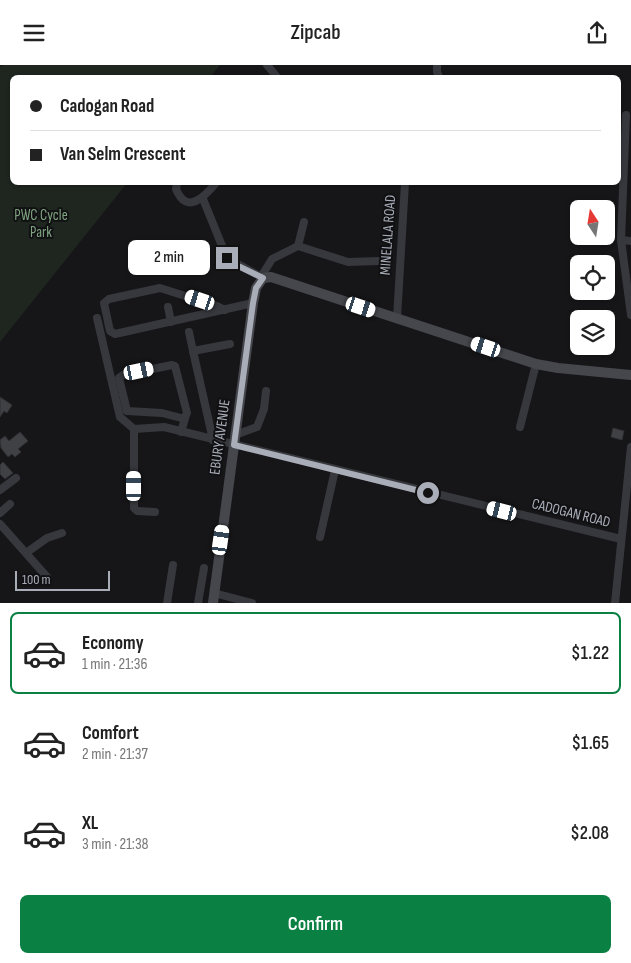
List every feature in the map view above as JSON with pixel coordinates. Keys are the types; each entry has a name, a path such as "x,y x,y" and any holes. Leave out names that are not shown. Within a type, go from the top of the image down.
{"street":[{"path":"267,65 275,75"},
{"path":"625,115 620,241 631,315"},
{"path":"177,185 177,192 184,200 193,203 203,199 214,185"},
{"name":"MINELALA ROAD","path":"397,319 405,185"},
{"path":"203,199 227,258 234,264 262,277 271,277 536,364 631,375"},
{"path":"298,246 304,222"},
{"path":"620,241 631,241"},
{"path":"262,277 272,259 298,246 348,262 380,261"},
{"name":"EBURY AVENUE","path":"213,598 253,303 256,288 262,277"},
{"path":"225,310 217,305 160,289 109,299 104,303 110,331 114,334 225,310 253,303"},
{"path":"168,307 171,322"},
{"path":"97,318 120,417 134,429 134,508 137,511 156,512"},
{"path":"189,332 213,440"},
{"path":"193,351 230,344"},
{"path":"520,427 536,364"},
{"path":"180,432 185,419 186,413 175,366 172,365 120,377 127,411 162,413 185,419"},
{"path":"235,440 258,427 264,409 266,391"},
{"name":"CADOGAN ROAD","path":"134,429 164,427 213,440 235,440 334,470 621,539"},
{"path":"615,603 631,447"},
{"path":"320,537 334,470"},
{"path":"0,490 16,478"},
{"path":"0,513 10,504"},
{"path":"0,524 47,577"},
{"path":"26,553 44,539 62,533"},
{"path":"169,603 173,565"},
{"path":"198,603 204,568"},
{"path":"213,598 252,603"}],"green space":[{"name":"PWC Cycle Park","path":"4,65 220,65 212,75 10,75 10,185 125,185 0,342 0,67"}],"building":[{"path":"0,397 12,405 7,413 4,411 0,417"},
{"path":"613,428 624,431 622,440 611,437"},
{"path":"20,432 28,441 18,449 21,452 15,457 12,454 8,457 1,448 0,440 5,436 9,441"},
{"path":"3,462 13,473 5,479 0,474 0,465"}],"route":[{"path":"227,258 234,264 263,278 258,282 253,303 234,445 428,493"}]}
